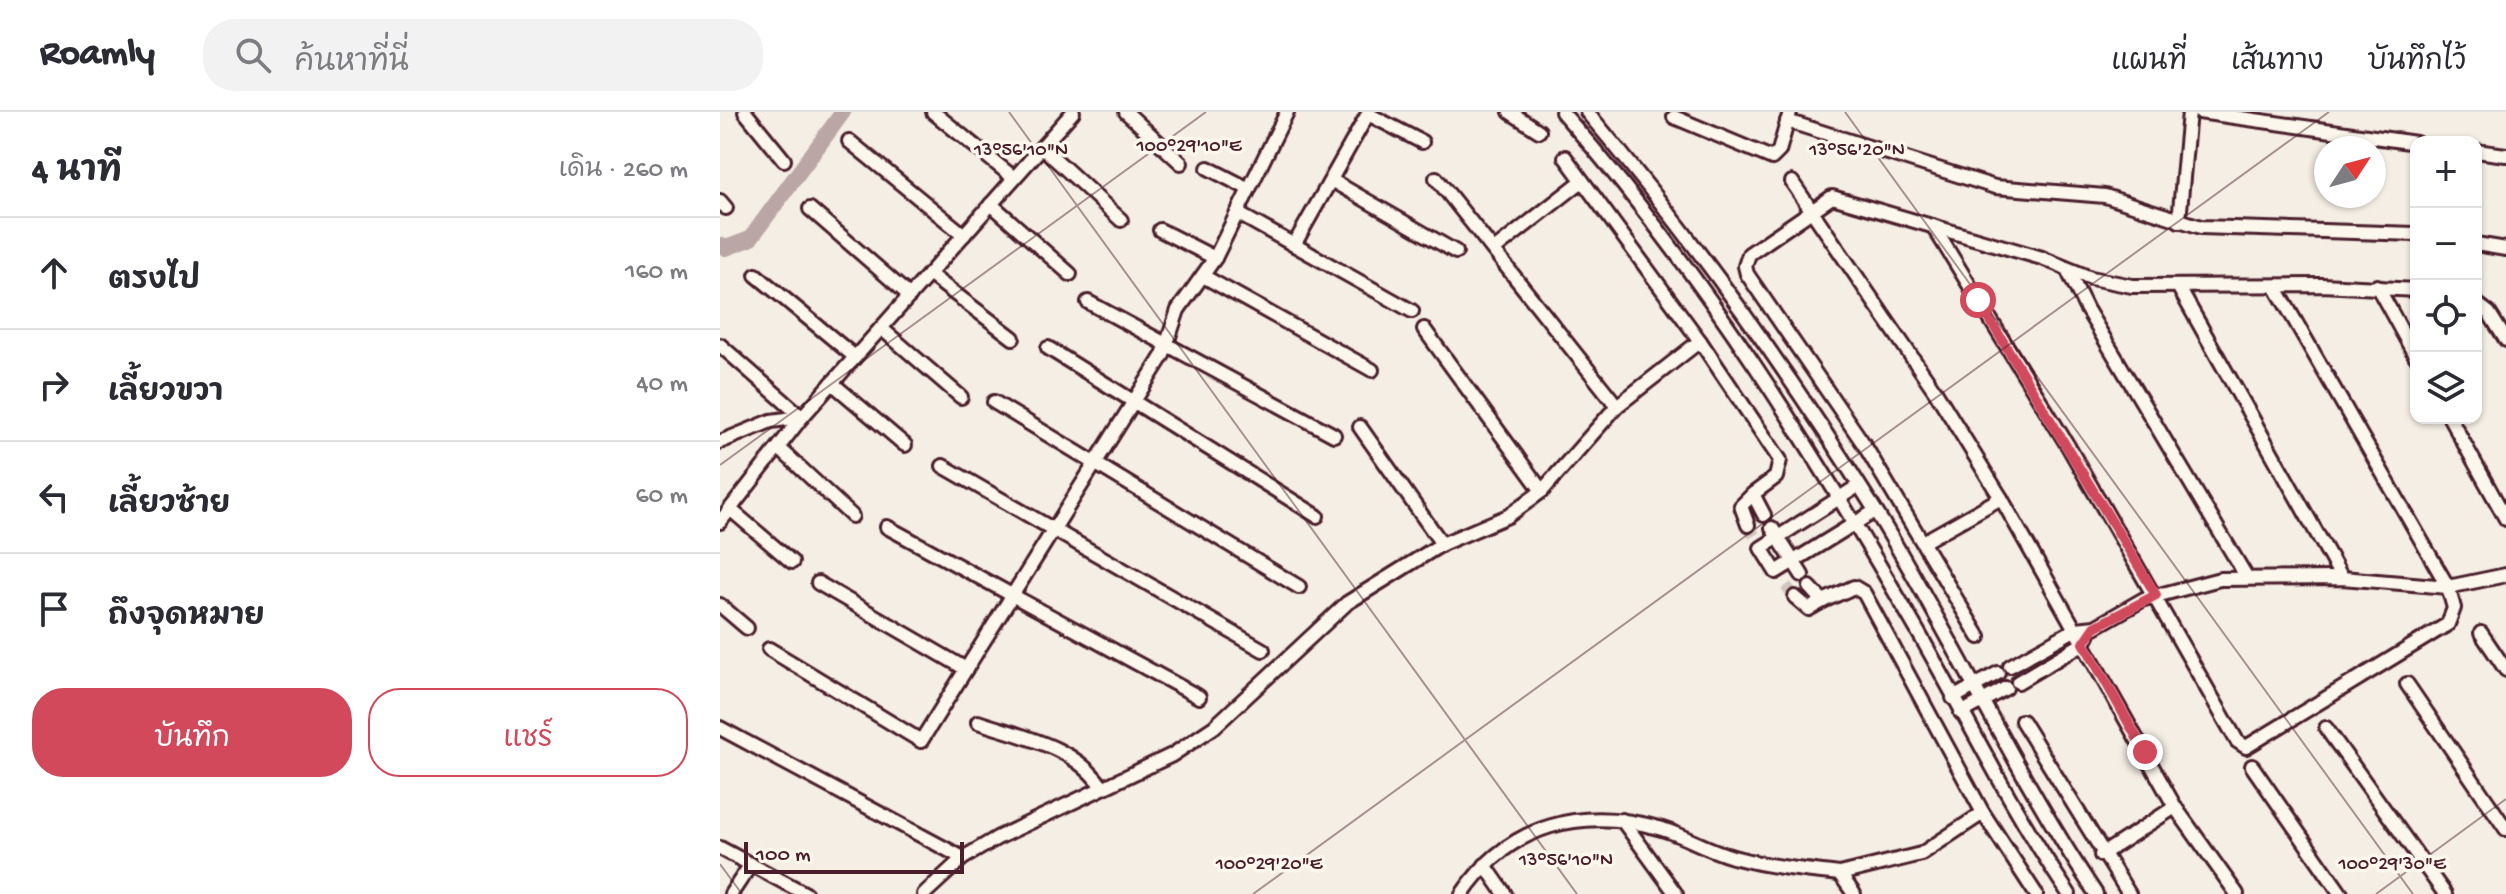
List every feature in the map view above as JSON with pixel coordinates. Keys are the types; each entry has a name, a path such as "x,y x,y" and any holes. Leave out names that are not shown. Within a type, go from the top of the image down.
{"street":[{"path":"745,112 784,160"},
{"path":"933,112 1014,178"},
{"path":"1126,112 1181,163"},
{"path":"769,649 921,741 1167,344 1178,310 1215,258 1287,112"},
{"path":"1510,112 1539,131"},
{"path":"1587,112 1647,182 1751,321 1875,511 2096,894"},
{"path":"2179,221 2189,112"},
{"path":"2199,112 2410,142"},
{"path":"1294,245 1369,113 1422,142"},
{"path":"1565,113 1735,337 1855,524 1961,713 2069,894"},
{"path":"720,522 802,417 1042,147 1066,114"},
{"path":"1674,117 1772,158 1779,151 1788,116 1995,187 2105,196 2179,221 2240,230 2410,234"},
{"path":"849,141 964,235"},
{"path":"1042,147 1121,220"},
{"path":"2482,152 2506,155"},
{"path":"1565,157 1700,341 1780,460 1776,477 1741,506 1748,525"},
{"path":"1208,168 1249,189"},
{"path":"1436,178 1617,406"},
{"path":"1331,180 1456,252"},
{"path":"1494,250 1582,181"},
{"path":"1792,182 1935,391 2001,498 2175,807 2237,894"},
{"path":"1979,637 1863,443 1747,274 1745,266 1749,254 1832,197 1933,226 2091,278 2132,286 2377,286 2410,289"},
{"path":"991,204 1070,274"},
{"path":"810,209 910,296"},
{"path":"1237,213 1412,311"},
{"path":"1933,226 2156,595 2237,741 2246,747 2448,624 2454,608 2448,587 2275,286"},
{"path":"1160,230 1215,258"},
{"path":"2482,245 2506,249"},
{"path":"2067,269 2086,308 2246,576"},
{"path":"929,274 1013,338"},
{"path":"756,275 855,357"},
{"path":"1203,276 1372,370"},
{"path":"2377,286 2413,352"},
{"path":"2179,288 2342,578"},
{"path":"1088,302 1334,435"},
{"path":"2482,308 2489,313 2506,340"},
{"path":"881,328 961,397"},
{"path":"1424,329 1542,491"},
{"path":"924,894 963,858 1172,755 1214,727 1347,603 1442,544 1508,516 1542,491 1617,406 1700,341"},
{"path":"720,345 802,417"},
{"path":"1048,348 1317,516"},
{"path":"832,383 905,445"},
{"path":"994,402 1299,587"},
{"path":"720,442 771,421 802,417"},
{"path":"2453,424 2506,519"},
{"path":"1360,427 1442,544"},
{"path":"779,448 852,516"},
{"path":"943,466 1263,650"},
{"path":"1786,586 1758,543 1858,486"},
{"path":"1753,494 1764,515"},
{"path":"1923,542 2001,498"},
{"path":"730,509 792,562"},
{"path":"1776,572 1875,511"},
{"path":"887,527 1199,697"},
{"path":"1775,532 1802,575"},
{"path":"2017,682 2014,663 2076,629 2095,627 2156,595 2246,576 2342,578 2448,587 2506,575"},
{"path":"818,583 966,669"},
{"path":"1810,587 1823,601"},
{"path":"1795,597 1809,609 1845,588 1854,587 1864,593 1983,813 2036,894"},
{"path":"720,605 747,628"},
{"path":"1961,713 2084,643 2095,627"},
{"path":"2481,633 2506,670"},
{"path":"1953,698 1998,673"},
{"path":"2407,684 2506,829"},
{"path":"2022,721 2101,855 2129,894"},
{"path":"978,722 1070,755 1091,770 1102,787"},
{"path":"720,728 963,858"},
{"path":"2326,728 2445,894"},
{"path":"2252,766 2341,894"},
{"path":"2101,855 2175,807"},
{"path":"1462,894 1485,865 1507,846 1552,826 1584,817 1622,820 1664,830 1734,858 1840,874 1921,854 1983,813"},
{"path":"1622,820 1676,894"},
{"path":"720,848 806,894"},
{"path":"2057,877 2076,863"},
{"path":"731,894 751,864"},
{"path":"1485,865 1505,894"},
{"path":"1840,874 1854,894"}],"waterway":[{"path":"720,245 726,248 750,239 843,112"}],"tunnel":[{"path":"1748,525 1756,539"},
{"path":"1786,586 1795,597"}],"route":[{"path":"1978,300 2018,361 2156,595 2095,627 2084,643 2145,752"}]}
